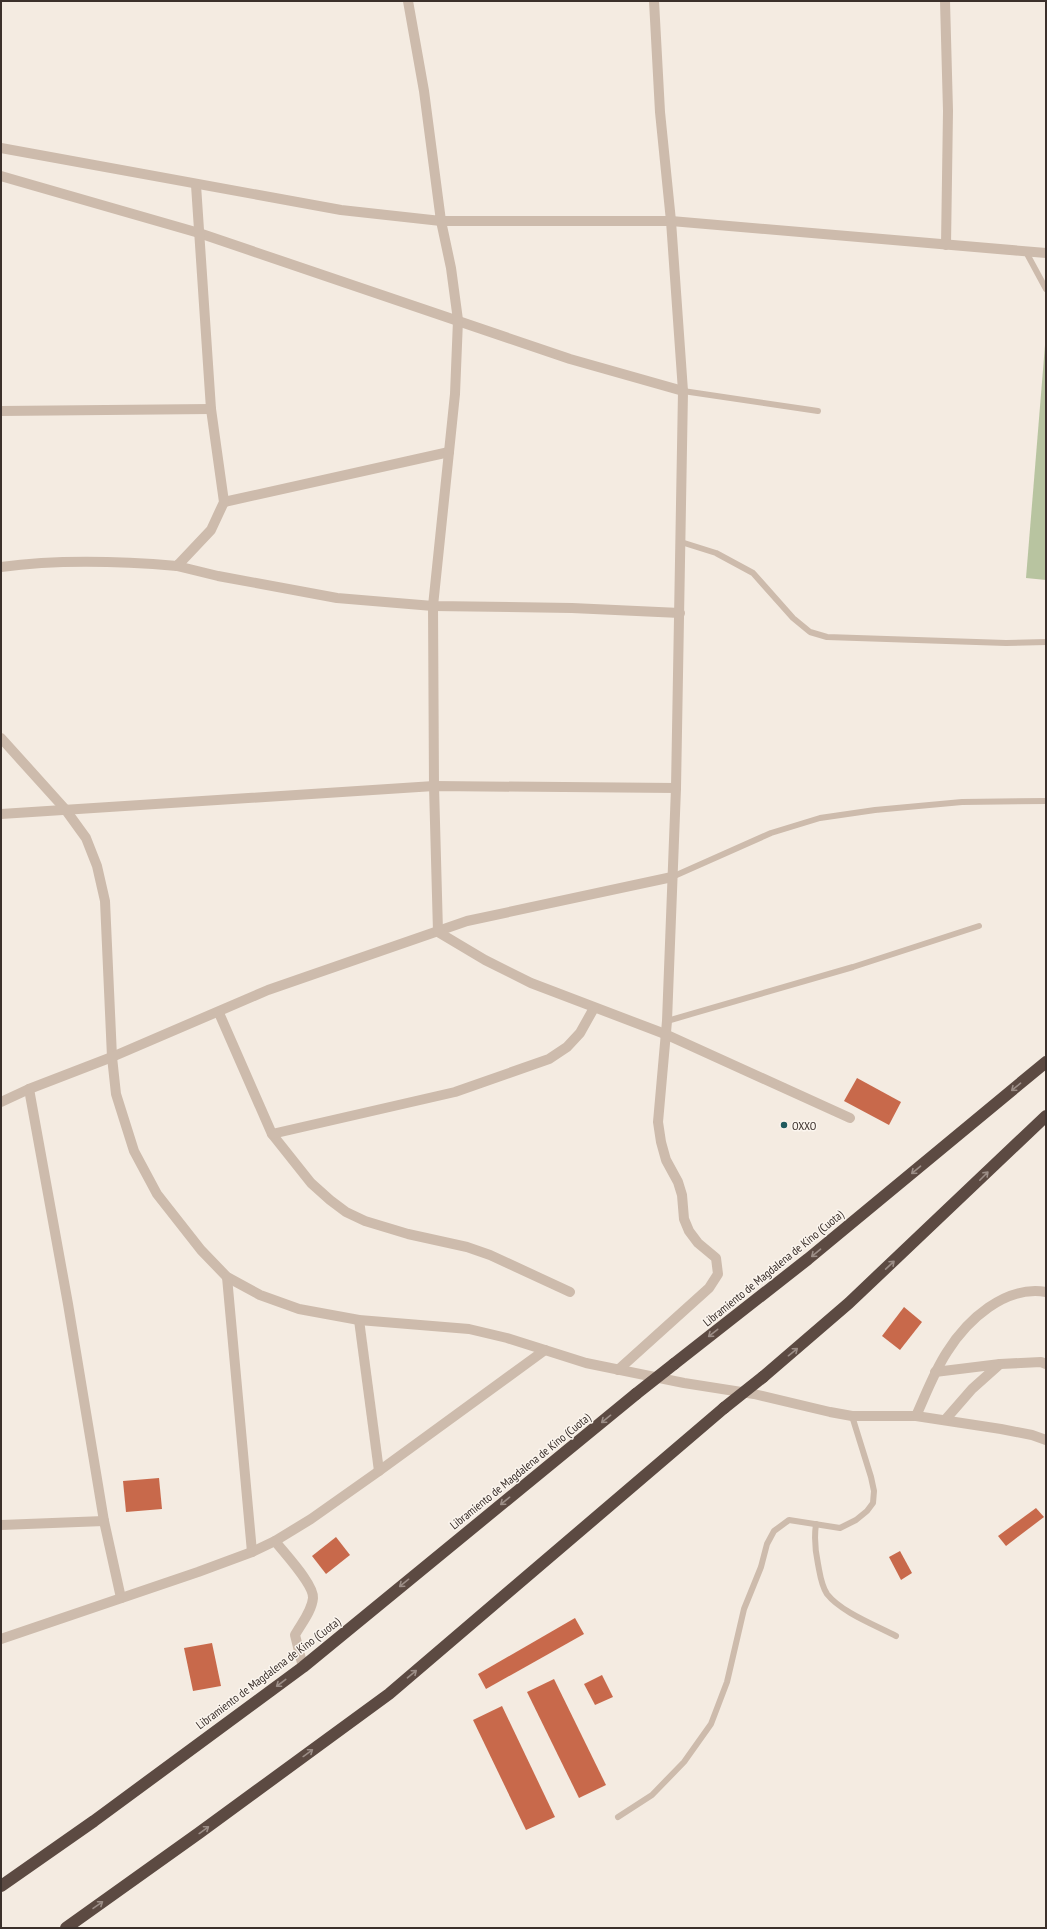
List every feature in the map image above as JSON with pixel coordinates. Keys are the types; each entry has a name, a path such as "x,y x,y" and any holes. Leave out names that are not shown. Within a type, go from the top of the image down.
{"highway":[{"name":"Libramiento de Magdalena de Kino (Cuota)","path":"1,1886 87,1826 303,1666 636,1394 808,1259 1046,1062"},
{"path":"66,1928 200,1833 389,1694 724,1408 850,1303 1046,1116"}],"street":[{"path":"408,1 424,91 441,221 451,268 458,320 458,352 433,606 434,786 438,932"},
{"path":"618,1370 709,1288 718,1274 716,1258 698,1243 689,1231 684,1219 682,1195 678,1182 666,1160 658,1122 667,1021 676,788 683,391 671,221 660,112 654,1"},
{"path":"945,1 948,111 946,245"},
{"path":"1,148 196,185 341,210 441,221 671,221 1046,253"},
{"path":"1,176 198,233 570,358 683,391"},
{"path":"177,566 211,530 224,502 211,409 198,233 196,185"},
{"path":"1,411 211,409"},
{"path":"224,502 449,452"},
{"path":"1,567 32,563 120,562 177,566 218,576 337,598 433,606 572,608 680,613"},
{"path":"1,738 65,809 86,838 96,866 105,901 112,1057 116,1094 134,1151 157,1194 165,1205 201,1250 228,1277 260,1296 299,1309 358,1320 469,1329 507,1338 586,1363 684,1383 754,1394 852,1416 916,1416 1032,1435 1046,1440"},
{"path":"1,814 434,786 676,788"},
{"path":"1,1102 29,1089 219,1013 268,990 467,921 672,877"},
{"path":"438,932 485,960 531,983 665,1034 850,1118"},
{"path":"272,1134 455,1092 549,1059 567,1047 580,1034 594,1008"},
{"path":"219,1013 272,1134 311,1183 346,1212 365,1221 408,1234 467,1247 490,1255 570,1292"},
{"path":"29,1089 67,1297 104,1521 121,1598"},
{"path":"228,1277 252,1552"},
{"path":"916,1416 935,1372 948,1351 984,1311 1003,1298 1017,1292 1036,1290 1046,1292"},
{"path":"358,1320 379,1471"},
{"path":"1,1639 252,1552 275,1541 311,1519 379,1471 545,1350"},
{"path":"935,1372 1000,1364 1041,1362 1046,1364"},
{"path":"945,1420 972,1388 1000,1364"},
{"path":"1,1525 104,1521"},
{"path":"275,1541 305,1580 312,1593 311,1606 295,1635 303,1666"}],"lane":[{"path":"1026,252 1046,289"},
{"path":"683,391 818,411"},
{"path":"681,542 716,553 753,573 793,618 810,632 827,637 1006,643 1046,642"},
{"path":"672,877 771,833 820,818 875,810 962,802 1046,801"},
{"path":"667,1021 853,966 979,926"},
{"path":"618,1817 652,1795 663,1784 684,1762 710,1724 727,1682 744,1609 761,1567 767,1544 774,1532 789,1520 806,1521 840,1528 856,1520 867,1511 873,1503 874,1491 871,1477 852,1416"},
{"path":"816,1524 814,1538 816,1554 821,1582 827,1593 850,1612 896,1636"}],"green space":[{"path":"1046,333 1046,580 1026,578"}],"building":[{"path":"857,1078 901,1102 889,1125 844,1101"},
{"path":"904,1307 922,1322 900,1350 882,1336"},
{"path":"159,1478 162,1509 126,1512 123,1481"},
{"path":"1036,1508 1044,1517 1006,1546 998,1536"},
{"path":"336,1537 350,1555 326,1574 312,1556"},
{"path":"900,1551 912,1573 901,1580 889,1557"},
{"path":"575,1618 584,1634 486,1689 478,1674"},
{"path":"212,1643 221,1686 193,1691 184,1648"},
{"path":"602,1675 613,1697 595,1705 584,1684"},
{"path":"554,1679 606,1785 579,1798 527,1692"},
{"path":"502,1706 555,1817 526,1830 473,1720"}],"place":[{"name":"OXXO","path":"784,1125"}]}
